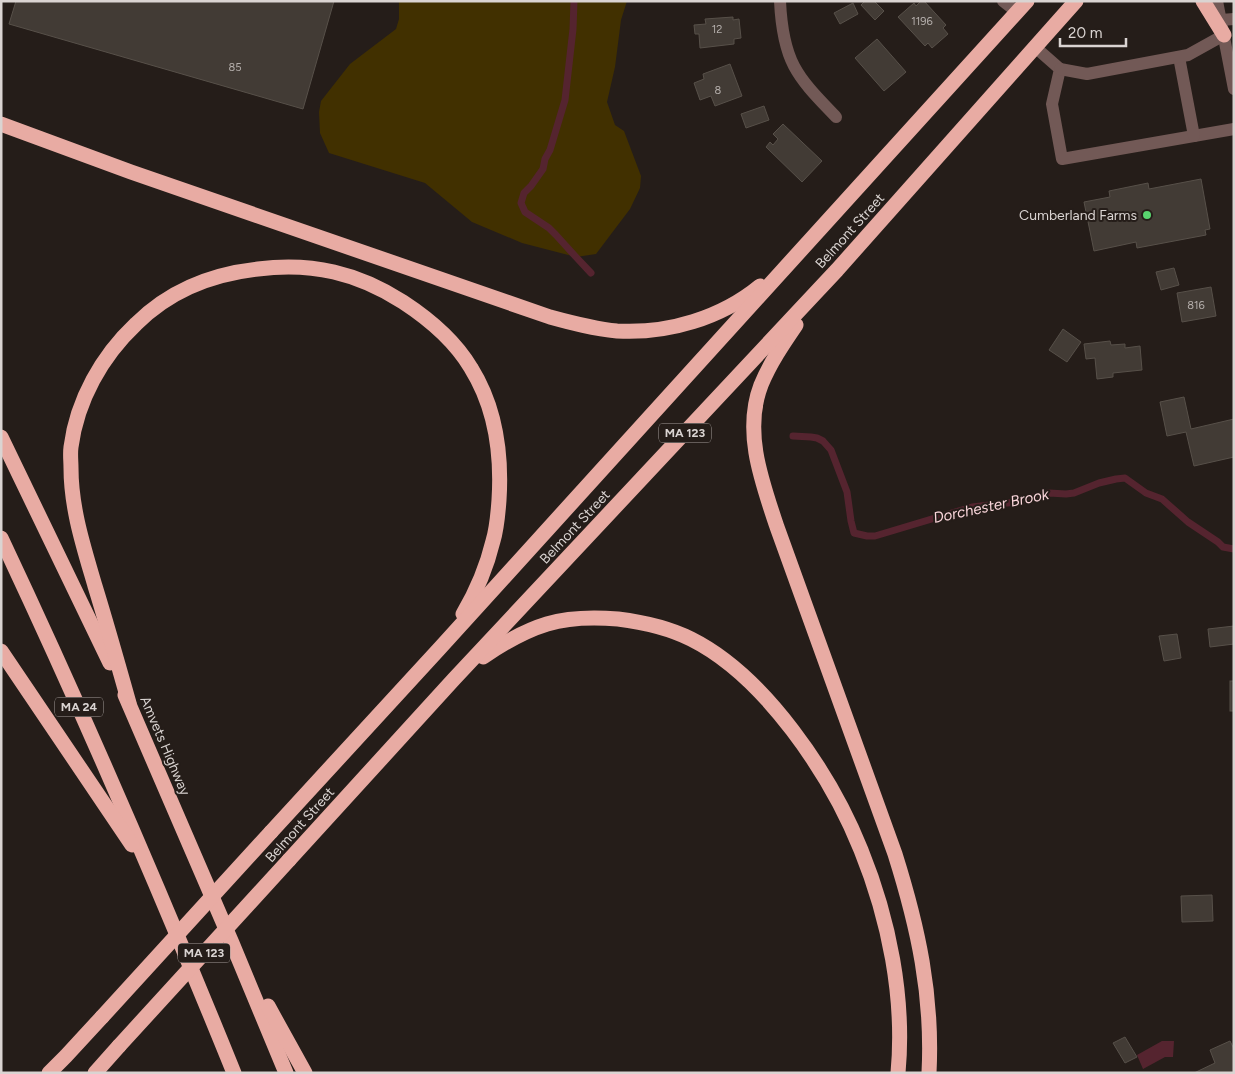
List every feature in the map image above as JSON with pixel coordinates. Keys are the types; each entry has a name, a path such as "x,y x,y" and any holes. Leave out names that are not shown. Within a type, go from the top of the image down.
{"highway":[{"name":"Belmont Street","path":"96,1073 454,680 837,270 1076,1"},
{"path":"1203,1 1224,35"},
{"name":"Belmont Street","path":"49,1073 102,1018 440,648 1022,7"},
{"path":"1,124 131,172 540,314 598,328 633,331 660,330 684,325 711,315 753,291 778,271 804,246"},
{"path":"129,703 77,519 71,487 71,448 78,417 89,388 104,360 123,335 147,313 173,295 195,284 242,270 308,267 341,273 366,282 391,294 414,309 435,326 471,367 493,419 499,446 500,471 497,521 493,542 480,579 459,622 440,648"},
{"path":"837,270 803,314 781,347 764,378 756,403 754,421 756,457 777,527 892,845 908,896 918,936 925,977 929,1016 929,1073"},
{"name":"Amvets Highway","path":"1,437 129,703 286,1073"},
{"name":"MA 24","path":"1,538 52,646 154,877 234,1073"},
{"path":"454,680 495,648 519,636 545,624 584,618 632,621 662,628 690,638 715,653 738,672 785,721 809,752 847,818 861,850 879,901 892,959 900,1026 898,1073"},
{"path":"1,651 154,877"},
{"path":"232,943 305,1073"}],"street":[{"path":"780,1 784,34 793,64 802,79 836,117"},
{"path":"1002,1 1022,7"},
{"path":"1217,1 1227,19 1224,35 1234,89"},
{"path":"1035,47 1060,69 1087,74 1188,55 1224,35"},
{"path":"1179,57 1194,136"},
{"path":"1060,69 1052,104 1062,159 1234,129"}],"shaded area":[{"path":"399,1 627,1 621,20 615,67 607,102 615,125 624,131 641,176 640,188 630,209 596,254 576,257 522,243 472,222 425,183 329,153 320,133 319,112 321,101 350,64 396,29 399,19"},
{"path":"1162,1041 1174,1041 1173,1057 1165,1057 1143,1069 1137,1055"}],"building":[{"path":"16,1 334,1 303,109 9,24"},
{"path":"865,1 874,1 884,11 875,20 861,5"},
{"path":"921,1 924,1 946,25 943,28 948,34 932,48 928,43 925,46 898,17 914,3 916,6"},
{"path":"853,3 858,14 840,24 834,13"},
{"path":"733,17 733,20 739,19 741,38 734,39 734,44 700,48 699,34 695,34 694,25 706,24 705,19"},
{"path":"877,39 906,72 884,91 855,58"},
{"path":"730,64 742,96 715,106 711,96 700,100 694,83 704,79 703,74"},
{"path":"764,106 769,120 746,128 741,114"},
{"path":"783,124 822,161 802,182 766,147 770,142 773,145 778,139 773,134"},
{"name":"Cumberland Farms","path":"1201,179 1210,229 1205,230 1206,235 1137,248 1136,242 1094,251 1084,202 1110,197 1109,191 1148,183 1149,189"},
{"path":"1174,268 1179,285 1161,290 1156,272"},
{"path":"1211,287 1216,316 1182,322 1177,293"},
{"path":"1063,329 1081,342 1067,362 1049,350"},
{"path":"1110,341 1111,345 1125,344 1125,348 1140,346 1142,370 1113,373 1113,377 1097,379 1095,358 1086,359 1084,344"},
{"path":"1184,397 1191,429 1234,419 1234,457 1194,466 1186,432 1167,436 1160,402"},
{"path":"1234,626 1234,644 1210,647 1208,629"},
{"path":"1177,634 1181,658 1164,661 1159,636"},
{"path":"1230,681 1234,681 1234,711 1230,711"},
{"path":"1212,895 1213,921 1182,922 1181,896"},
{"path":"1125,1037 1137,1057 1125,1063 1113,1043"},
{"path":"1230,1041 1234,1049 1234,1073 1194,1073 1215,1063 1210,1050"}],"waterway":[{"path":"574,1 573,29 565,100 543,169 524,193 521,203 525,212 549,228 591,273"},
{"name":"Dorchester Brook","path":"793,436 817,438 823,441 831,450 847,492 854,533 875,536 972,507 1016,502 1049,493 1074,493 1099,483 1125,478 1146,493 1162,499 1188,522 1223,547 1234,549"}],"place":[{"name":"Cumberland Farms","path":"1147,215"}]}
